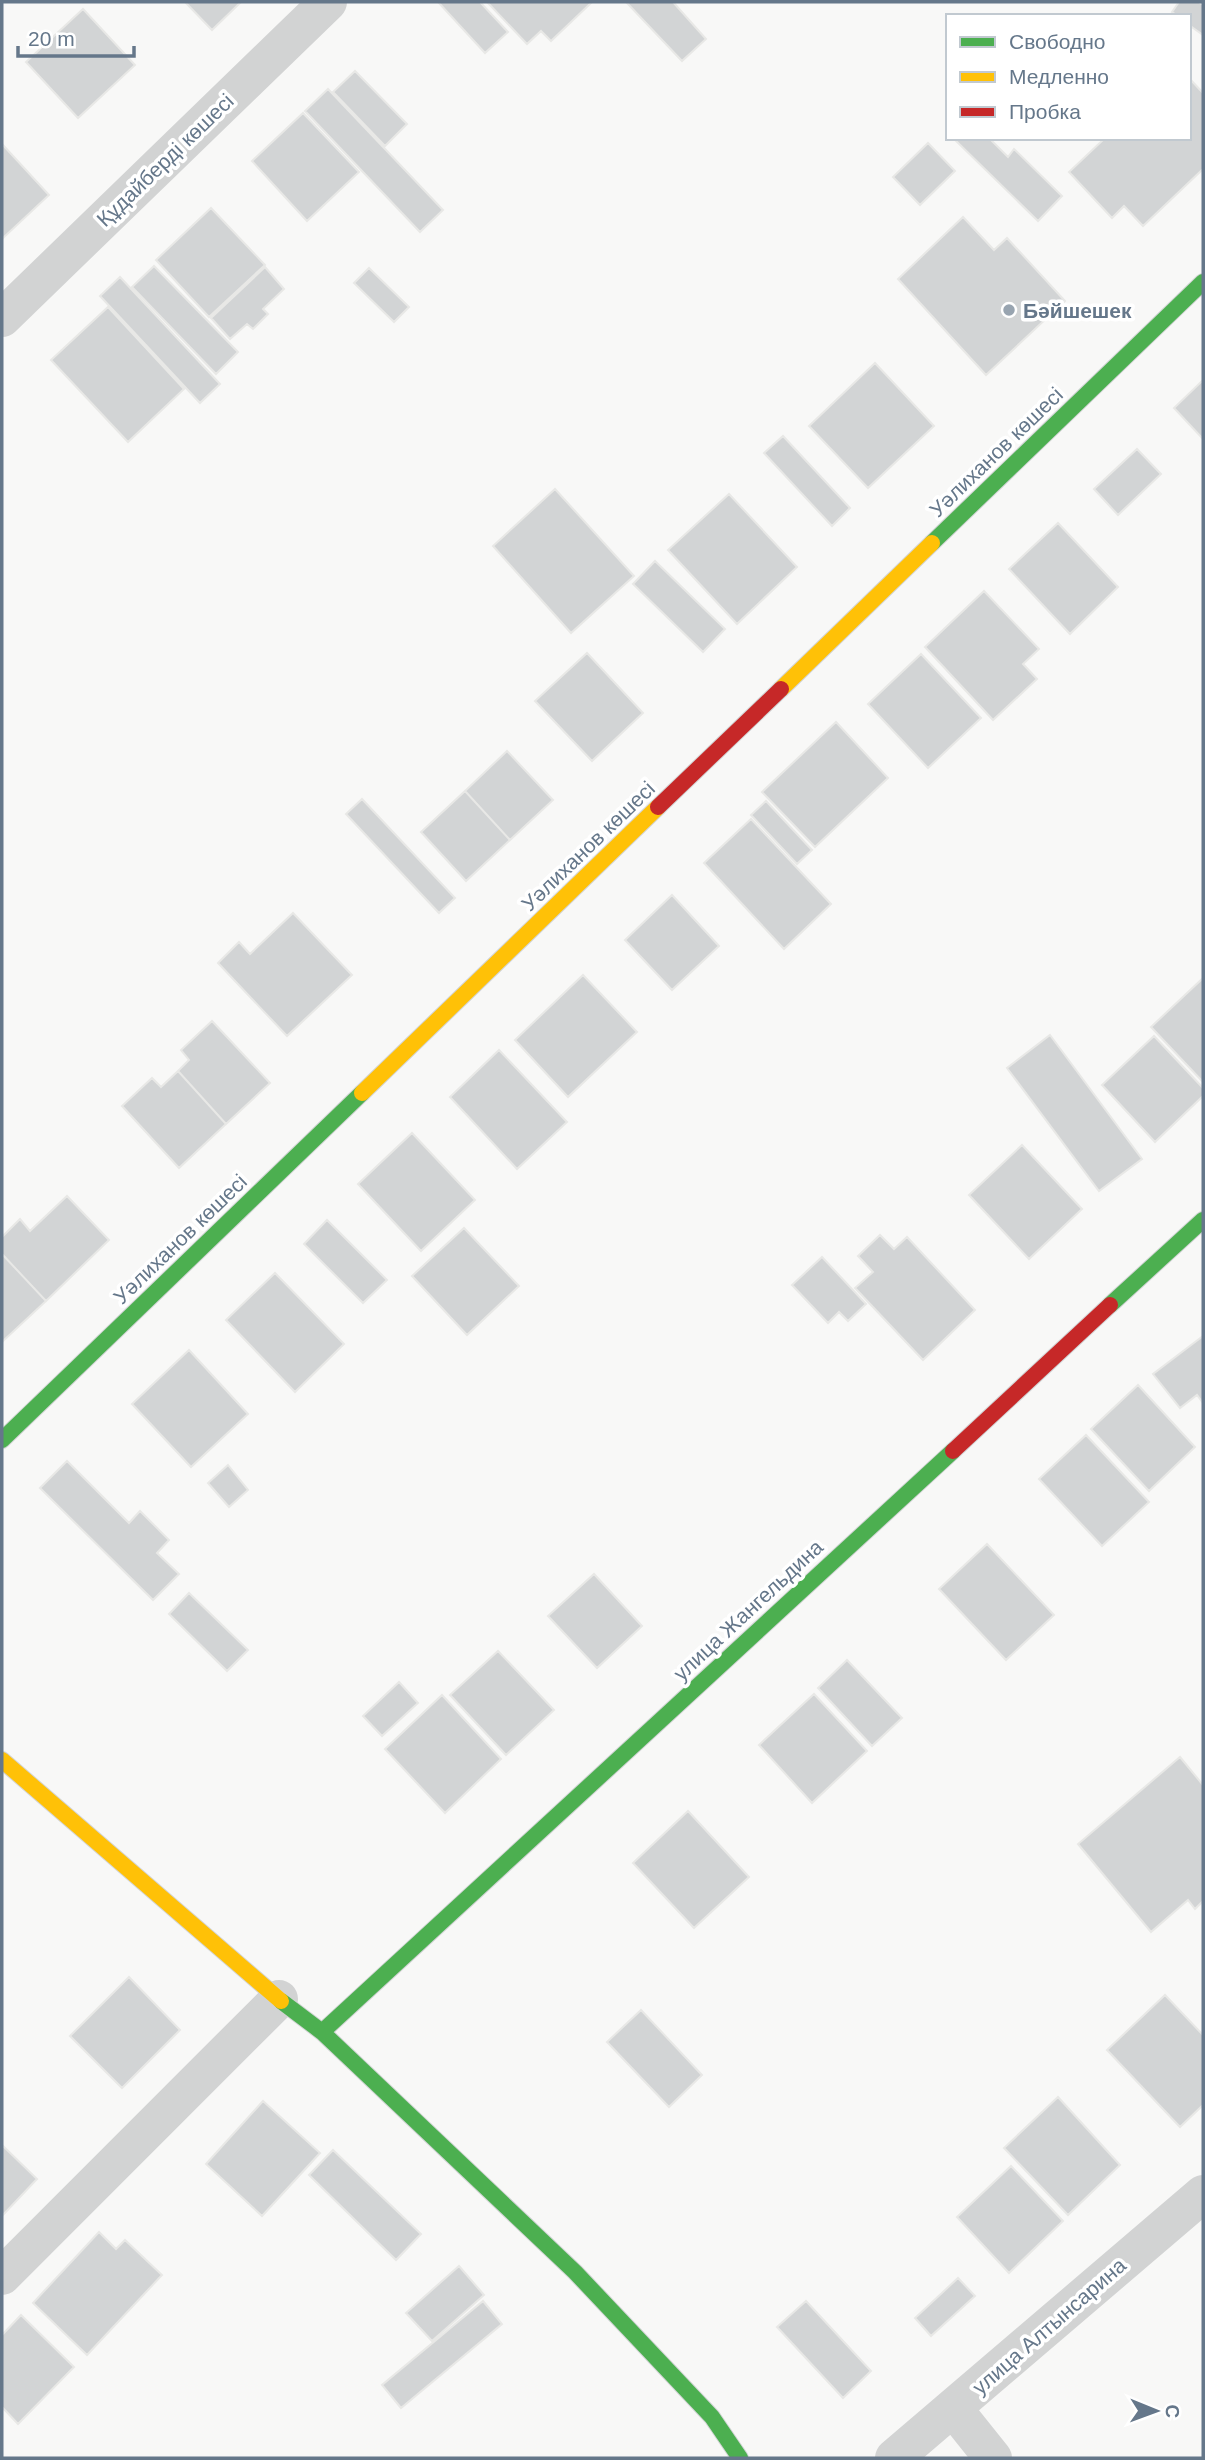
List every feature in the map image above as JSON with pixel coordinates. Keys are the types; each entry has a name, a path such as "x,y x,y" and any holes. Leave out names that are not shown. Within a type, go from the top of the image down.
{"street":[{"name":"Құдайберді көшесі","path":"2,318 328,2"},
{"name":"Уәлиханов көшесі","path":"2,1440 1203,282"},
{"name":"улица Жангельдина","path":"322,2032 1203,1220"},
{"path":"2,1760 279,1999 322,2032 575,2272 712,2417 740,2458"},
{"path":"2,2276 279,1999"},
{"name":"улица Алтынсарина","path":"894,2458 1203,2194"},
{"path":"953,2407 993,2458"}],"building":[{"path":"185,2 241,2 212,30"},
{"path":"438,2 480,2 508,32 485,53"},
{"path":"487,2 591,3 551,41 541,31 527,44"},
{"path":"626,2 673,2 706,39 682,61"},
{"path":"1179,2 1199,2 1203,5 1203,35 1191,26 1191,14 1172,12"},
{"path":"83,9 135,65 78,118 26,62"},
{"path":"355,71 407,124 385,146 333,92"},
{"path":"1191,80 1203,93 1203,169 1143,226 1124,206 1112,218 1069,172 1103,140 1191,140"},
{"path":"328,89 443,210 420,232 305,111"},
{"path":"303,113 359,172 307,221 252,161"},
{"path":"955,140 991,140 1008,157 1014,149 1062,196 1038,221"},
{"path":"928,143 955,171 920,205 893,177"},
{"path":"2,144 49,195 2,239"},
{"path":"211,208 265,265 209,317 156,260"},
{"path":"963,217 994,250 1007,238 1065,301 986,375 898,279"},
{"path":"154,266 238,352 216,374 132,287"},
{"path":"265,267 284,289 263,309 268,314 253,329 247,324 230,339 211,318"},
{"path":"369,268 409,307 394,322 354,283"},
{"path":"120,277 220,384 200,403 100,296"},
{"path":"108,307 184,389 128,442 51,360"},
{"path":"875,363 934,426 868,488 809,426"},
{"path":"1203,380 1203,439 1174,408"},
{"path":"783,436 850,508 832,526 764,453"},
{"path":"1137,449 1161,474 1118,515 1094,489"},
{"path":"555,489 634,576 571,633 493,546"},
{"path":"729,494 797,567 737,624 668,550"},
{"path":"1058,523 1118,587 1070,634 1009,569"},
{"path":"655,561 725,629 703,652 633,584"},
{"path":"984,591 1039,649 1023,664 1037,679 993,720 925,647"},
{"path":"587,653 643,713 592,761 535,701"},
{"path":"921,654 981,718 928,768 868,704"},
{"path":"836,722 888,778 815,847 762,792"},
{"path":"507,751 553,800 510,840 465,791"},
{"path":"465,791 510,840 466,881 421,832"},
{"path":"362,799 455,898 439,913 346,814"},
{"path":"766,801 812,850 797,864 751,815"},
{"path":"751,819 831,904 784,949 704,863"},
{"path":"672,895 719,946 672,990 625,940"},
{"path":"293,913 352,975 287,1036 218,963 239,942 250,954"},
{"path":"583,975 637,1032 568,1097 515,1040"},
{"path":"1202,979 1203,981 1203,1082 1151,1027"},
{"path":"212,1021 270,1083 226,1124 178,1071 189,1060 181,1050"},
{"path":"1050,1035 1142,1159 1099,1191 1007,1068"},
{"path":"1154,1036 1203,1088 1203,1096 1155,1142 1102,1085"},
{"path":"499,1050 567,1122 517,1169 450,1097"},
{"path":"178,1071 226,1124 179,1168 122,1106 152,1078 161,1087"},
{"path":"412,1133 475,1200 421,1251 358,1184"},
{"path":"1022,1145 1082,1209 1029,1259 969,1195"},
{"path":"67,1196 109,1240 46,1301 2,1254 2,1237 20,1219 30,1231"},
{"path":"327,1220 387,1280 363,1303 304,1244"},
{"path":"464,1228 519,1286 467,1335 412,1276"},
{"path":"880,1235 894,1249 907,1237 975,1310 923,1360 855,1288 873,1272 858,1256"},
{"path":"2,1254 46,1301 2,1342"},
{"path":"822,1257 866,1304 848,1321 839,1312 828,1323 792,1285"},
{"path":"275,1273 344,1344 295,1392 226,1320"},
{"path":"1203,1336 1203,1403 1197,1395 1180,1408 1153,1374"},
{"path":"189,1350 248,1414 191,1467 132,1404"},
{"path":"1138,1385 1195,1447 1149,1491 1091,1429"},
{"path":"1086,1435 1149,1502 1102,1546 1039,1479"},
{"path":"67,1461 129,1523 140,1511 169,1540 157,1553 179,1574 153,1600 40,1488"},
{"path":"228,1465 248,1490 229,1507 208,1483"},
{"path":"987,1544 1054,1615 1006,1660 939,1589"},
{"path":"594,1574 642,1626 597,1668 548,1616"},
{"path":"189,1593 248,1650 227,1671 169,1614"},
{"path":"498,1651 554,1710 506,1755 450,1695"},
{"path":"847,1660 902,1718 872,1746 818,1688"},
{"path":"399,1682 418,1703 382,1736 363,1716"},
{"path":"814,1694 867,1751 812,1803 759,1745"},
{"path":"442,1695 501,1759 445,1813 385,1749"},
{"path":"1180,1757 1203,1785 1203,1901 1195,1909 1188,1900 1151,1932 1078,1844"},
{"path":"688,1811 749,1877 694,1928 633,1863"},
{"path":"129,1977 180,2030 122,2088 70,2036"},
{"path":"1165,1995 1203,2035 1203,2105 1180,2127 1107,2050"},
{"path":"641,2010 702,2075 669,2107 607,2042"},
{"path":"1058,2097 1120,2165 1068,2215 1004,2148"},
{"path":"263,2101 320,2153 262,2216 206,2164"},
{"path":"2,2145 37,2179 2,2216"},
{"path":"333,2150 421,2234 396,2260 309,2175"},
{"path":"1011,2166 1063,2221 1009,2273 957,2217"},
{"path":"99,2232 116,2249 125,2240 162,2275 87,2355 33,2303"},
{"path":"459,2266 484,2295 432,2341 406,2313"},
{"path":"958,2278 975,2296 931,2336 915,2318"},
{"path":"483,2301 502,2324 401,2408 382,2385"},
{"path":"806,2301 871,2371 843,2398 777,2327"},
{"path":"21,2315 74,2367 18,2424 2,2407 2,2335"}],"traffic: fast":[{"path":"932,543 1203,282"},
{"path":"2,1440 362,1093"},
{"path":"1110,1305 1203,1220"},
{"path":"322,2032 953,1451"},
{"path":"281,2001 322,2032 575,2272 712,2417 740,2458"}],"traffic: slow":[{"path":"781,689 932,543"},
{"path":"362,1093 658,807"},
{"path":"2,1760 281,2001"}],"traffic: jam":[{"path":"658,807 781,689"},
{"path":"953,1451 1110,1305"}],"place":[{"name":"Бәйшешек","path":"1009,310"}]}
